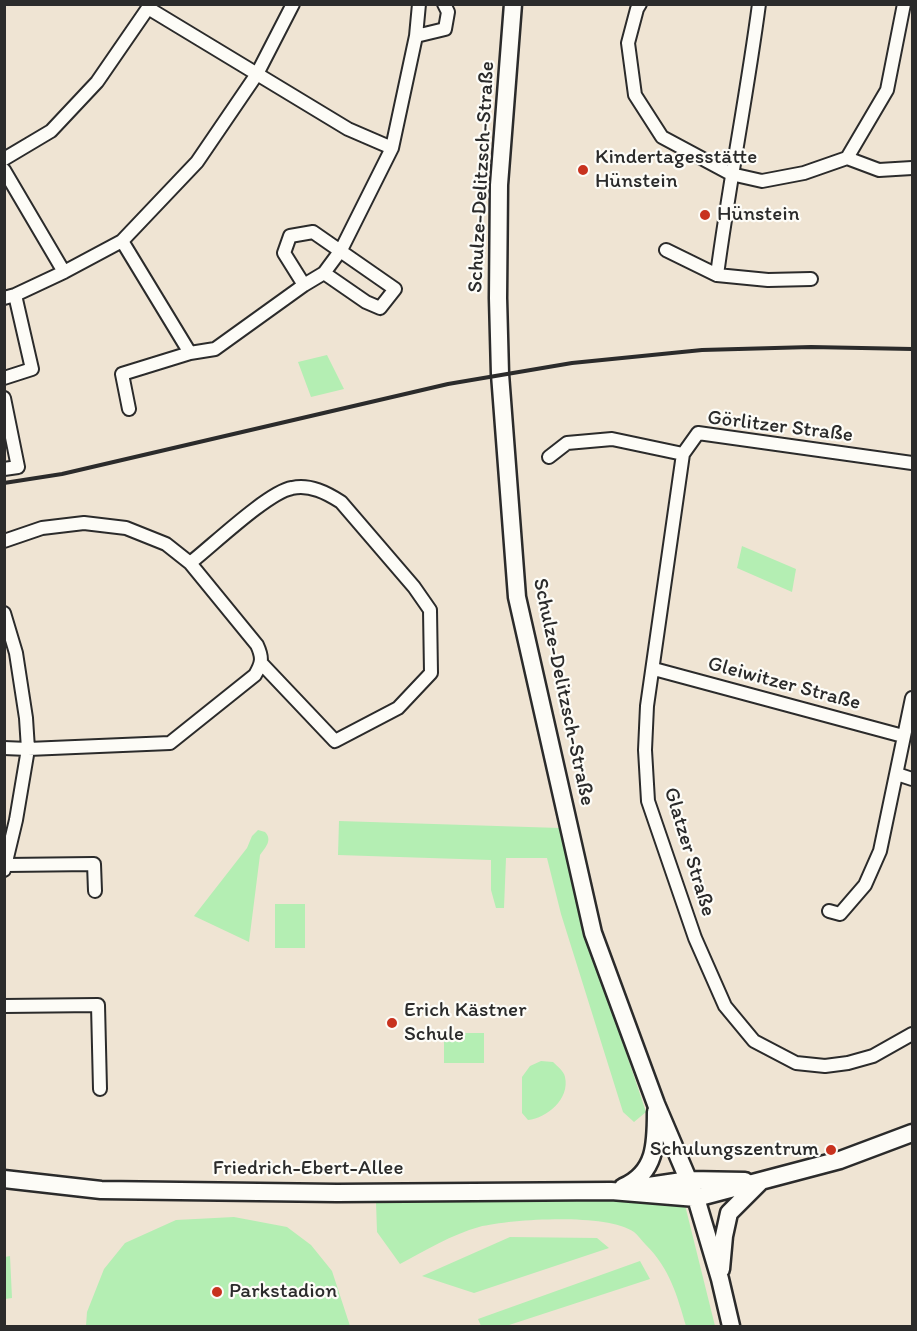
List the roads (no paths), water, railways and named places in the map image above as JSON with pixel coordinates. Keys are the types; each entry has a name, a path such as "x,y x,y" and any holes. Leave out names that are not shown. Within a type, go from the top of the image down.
{"main road":[{"name":"Schulze-Delitzsch-Straße","path":"513,4 499,185 498,298 500,374 517,597 593,933 656,1104 690,1180 720,1279 731,1326"},
{"path":"611,1191 633,1182 645,1170 656,1143 656,1104"},
{"path":"611,1191 696,1198 840,1160 912,1133"},
{"name":"Friedrich-Ebert-Allee","path":"4,1179 101,1190 338,1193 611,1191"},
{"path":"611,1191 690,1180 761,1181"},
{"path":"720,1279 724,1236 729,1213 761,1181"}],"street":[{"path":"4,378 32,369 10,297 122,241 197,162 257,74 293,4"},
{"path":"129,409 122,374 190,353 215,349 324,273 341,250 392,148 416,36 419,4"},
{"path":"416,36 445,29 448,12 444,4"},
{"path":"640,4 628,43 635,95 662,136 731,174 762,180 804,173 848,158 879,170 912,168"},
{"path":"717,275 731,174 749,84 759,4"},
{"path":"848,158 887,90 904,4"},
{"path":"4,159 51,130 97,82 149,6 348,129 392,148"},
{"path":"4,170 64,272"},
{"path":"304,285 284,254 290,236 313,232 395,289 380,308 366,302 324,273"},
{"path":"122,241 190,353"},
{"path":"666,250 717,275 768,280 811,279"},
{"path":"4,398 18,467 4,469"},
{"name":"Görlitzer Straße","path":"683,454 698,433 912,463"},
{"path":"549,457 567,443 612,439 683,454"},
{"name":"Glatzer Straße","path":"683,454 647,706 645,750 648,801 695,938 725,1006 754,1041 796,1063 825,1066 848,1063 873,1056 912,1034"},
{"path":"190,563 270,498 292,488 310,488 325,492 341,502 414,587 430,610 431,673 398,708 335,741 262,664"},
{"path":"4,541 42,528 84,523 126,528 166,544 190,563 257,645 262,656 262,664 255,675 170,743 4,748"},
{"path":"4,614 16,653 26,718 28,749 10,821 5,867 94,864 95,891"},
{"name":"Gleiwitzer Straße","path":"654,669 903,736"},
{"path":"829,911 840,914 865,885 880,851 912,698"},
{"path":"897,774 912,779"},
{"path":"4,1006 98,1005 100,1089"}],"railway":[{"path":"4,483 62,474 448,384 572,363 702,350 811,347 912,349"}],"place":[{"name":"Kindertagesstätte Hünstein","path":"583,170"},
{"name":"Hünstein","path":"705,215"},
{"name":"Erich Kästner Schule","path":"392,1023"},
{"name":"Schulungszentrum","path":"831,1150"},
{"name":"Parkstadion","path":"217,1292"}]}
